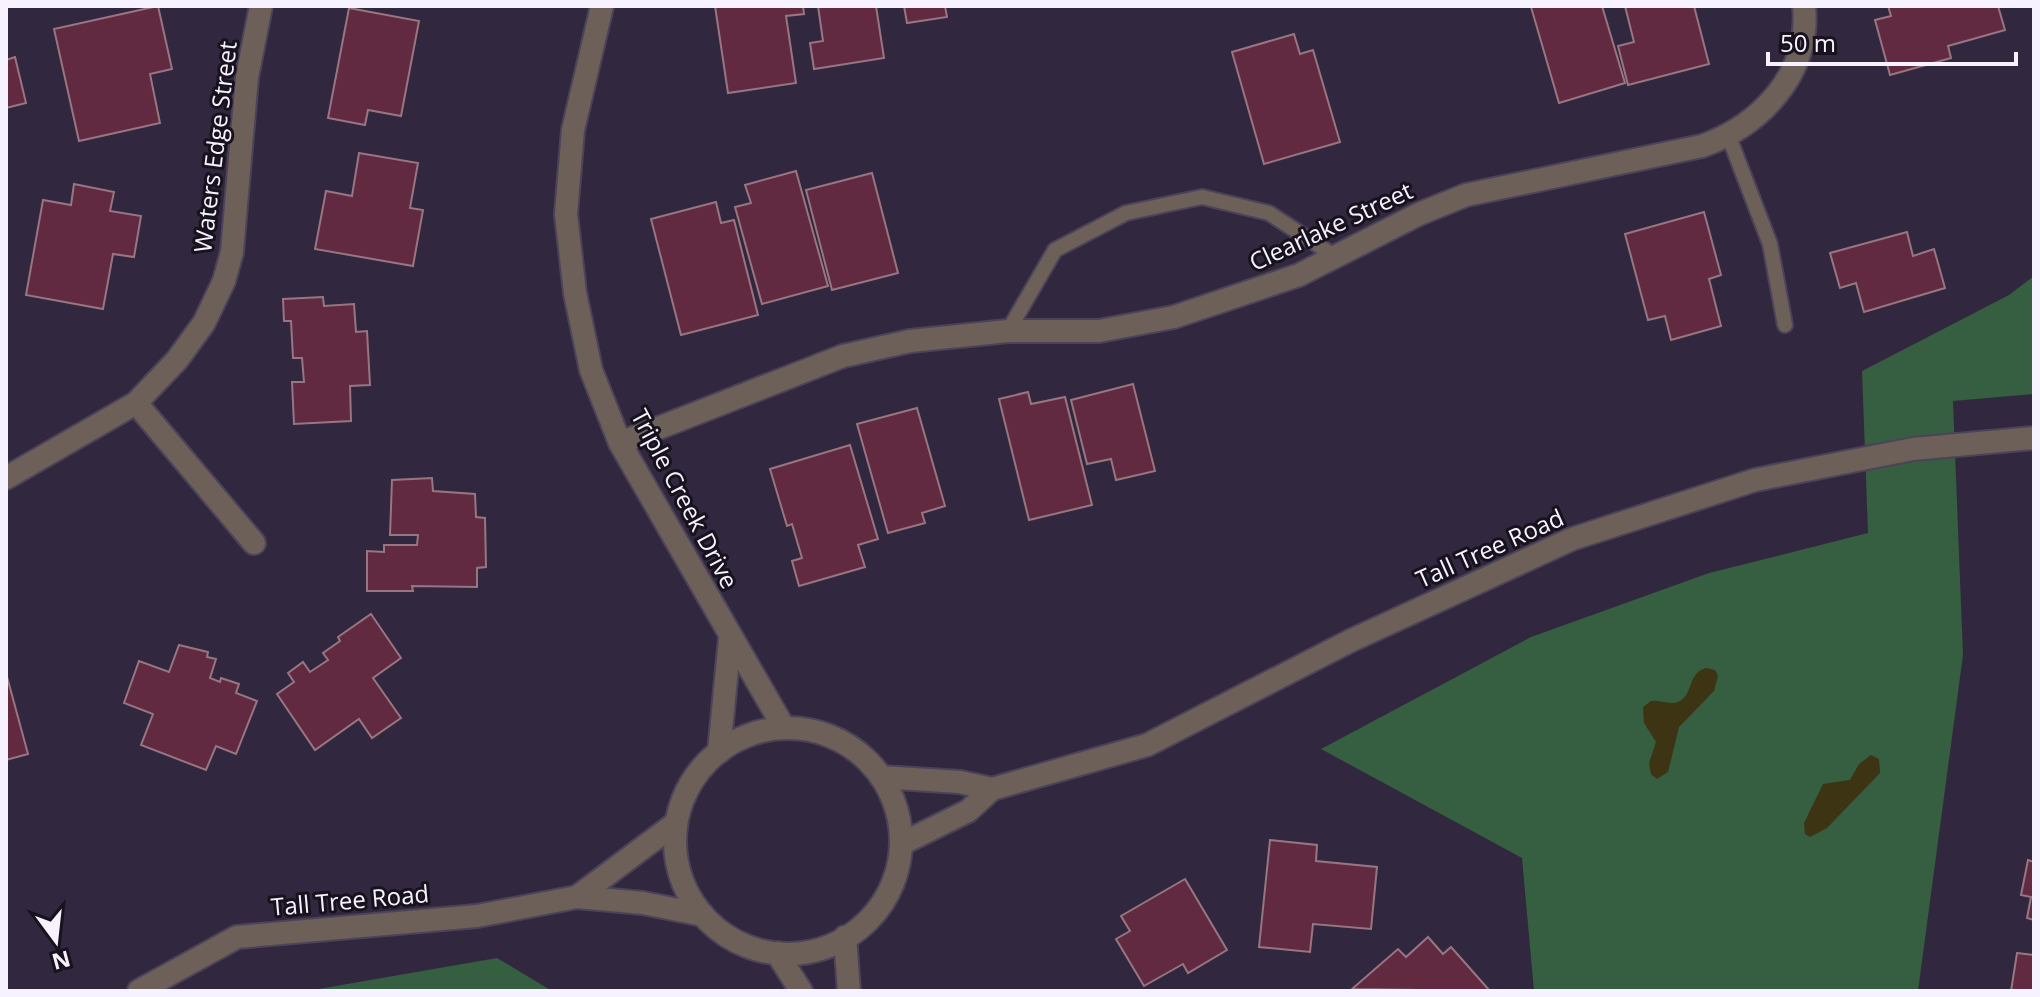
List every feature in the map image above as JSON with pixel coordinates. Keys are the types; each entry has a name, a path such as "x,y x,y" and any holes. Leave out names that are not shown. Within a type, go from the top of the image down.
{"street":[{"name":"Waters Edge Street","path":"6,478 136,403 177,360 204,323 224,281 232,252 247,77 261,6"},
{"name":"Triple Creek Drive","path":"602,6 573,130 566,214 575,293 591,370 620,443 784,728"},
{"name":"Clearlake Street","path":"620,443 843,356 910,341 1008,331 1080,332 1149,323 1202,310 1299,275 1419,214 1466,195 1702,146 1729,137 1763,113 1800,56 1804,6"},
{"path":"136,403 254,543"},
{"name":"Tall Tree Road","path":"901,844 968,811 992,789 1147,745 1350,641 1572,539 1755,480 1913,449 2034,438"},
{"path":"719,752 730,638"},
{"path":"784,728 813,731 839,740 862,756 881,777 894,802 901,844 896,872 885,898 868,920 845,937 819,949 777,953 736,941 703,915 687,892 678,865 676,823 690,783 719,752 743,737 784,728"},
{"name":"Tall Tree Road","path":"881,777 960,782 992,789"},
{"name":"Tall Tree Road","path":"577,897 676,823"},
{"name":"Tall Tree Road","path":"139,991 237,937 477,916 577,897 643,903 703,915"},
{"path":"845,937 849,991"},
{"path":"777,953 801,991"}],"lane":[{"path":"1729,137 1770,244 1785,325"},
{"path":"1008,331 1055,250 1126,213 1202,197 1269,213 1336,257"}],"green space":[{"path":"2034,276 2034,394 1953,401 1963,655 1918,991 1534,991 1522,858 1321,749 1531,637 1709,573 1868,533 1862,371 2009,295"},
{"path":"497,958 552,991 307,991"}],"sand":[{"path":"1706,668 1715,670 1718,676 1714,691 1679,727 1668,772 1657,779 1651,774 1649,763 1656,742 1644,723 1643,707 1651,701 1672,703 1683,699 1696,674"},
{"path":"1871,755 1879,759 1880,773 1827,828 1810,837 1805,834 1804,823 1823,784 1850,780 1859,764"}],"building":[{"path":"158,6 172,69 150,74 160,123 79,141 54,29"},
{"path":"715,6 803,6 804,14 786,16 796,83 728,93"},
{"path":"818,6 876,6 884,58 814,69 810,43 823,41"},
{"path":"904,6 945,6 947,17 907,23"},
{"path":"1602,6 1625,83 1559,103 1531,7"},
{"path":"1625,6 1694,6 1709,64 1628,85 1618,46 1634,42"},
{"path":"1888,6 1998,6 2005,30 1948,46 1951,58 1890,75 1875,20 1891,16"},
{"path":"349,8 419,21 401,116 368,110 365,125 328,118"},
{"path":"1294,34 1300,54 1313,50 1340,142 1264,164 1232,52"},
{"path":"15,57 26,103 6,108 6,60"},
{"path":"359,153 418,163 410,208 423,210 413,266 315,249 326,191 352,196"},
{"path":"796,171 828,286 762,304 735,207 751,203 745,185"},
{"path":"872,173 898,273 832,290 806,190"},
{"path":"74,184 114,192 110,211 141,216 134,257 113,254 103,309 26,295 43,200 71,205"},
{"path":"716,202 721,223 734,220 758,315 681,335 651,219"},
{"path":"1704,212 1721,275 1709,279 1721,326 1671,340 1665,316 1648,320 1625,234"},
{"path":"1907,232 1913,256 1934,249 1945,288 1864,312 1856,283 1840,288 1830,253"},
{"path":"323,297 324,306 354,304 356,332 367,331 370,385 350,386 351,421 294,424 292,382 304,382 302,358 293,358 291,321 284,321 283,299"},
{"path":"1133,384 1155,471 1116,480 1111,459 1087,464 1071,400"},
{"path":"1028,392 1031,404 1065,397 1092,505 1029,520 999,399"},
{"path":"917,408 945,506 922,513 925,523 888,533 857,424"},
{"path":"850,445 878,539 858,545 865,567 799,586 792,561 802,558 792,524 787,526 770,469"},
{"path":"432,478 433,491 475,494 476,517 485,518 486,567 477,568 477,587 412,586 413,591 367,591 367,551 384,552 384,545 417,545 418,535 390,535 392,480"},
{"path":"371,614 401,658 373,678 401,718 372,738 359,719 315,750 277,694 294,682 288,673 303,662 310,672 328,660 323,653 340,641 338,637"},
{"path":"179,645 208,652 207,657 216,659 210,678 239,684 236,693 257,701 236,754 216,746 206,770 141,745 153,714 124,703 139,661 169,672"},
{"path":"6,673 28,754 6,760"},
{"path":"1270,840 1317,845 1316,861 1377,867 1371,929 1313,924 1310,952 1259,947"},
{"path":"2028,860 2034,862 2034,920 2027,918 2031,897 2021,895"},
{"path":"1185,879 1227,950 1188,973 1183,964 1144,986 1116,939 1130,931 1121,916"},
{"path":"1428,937 1443,954 1451,947 1490,991 1352,989 1398,949 1406,957"},
{"path":"2017,953 2034,955 2034,991 2011,991"}]}
